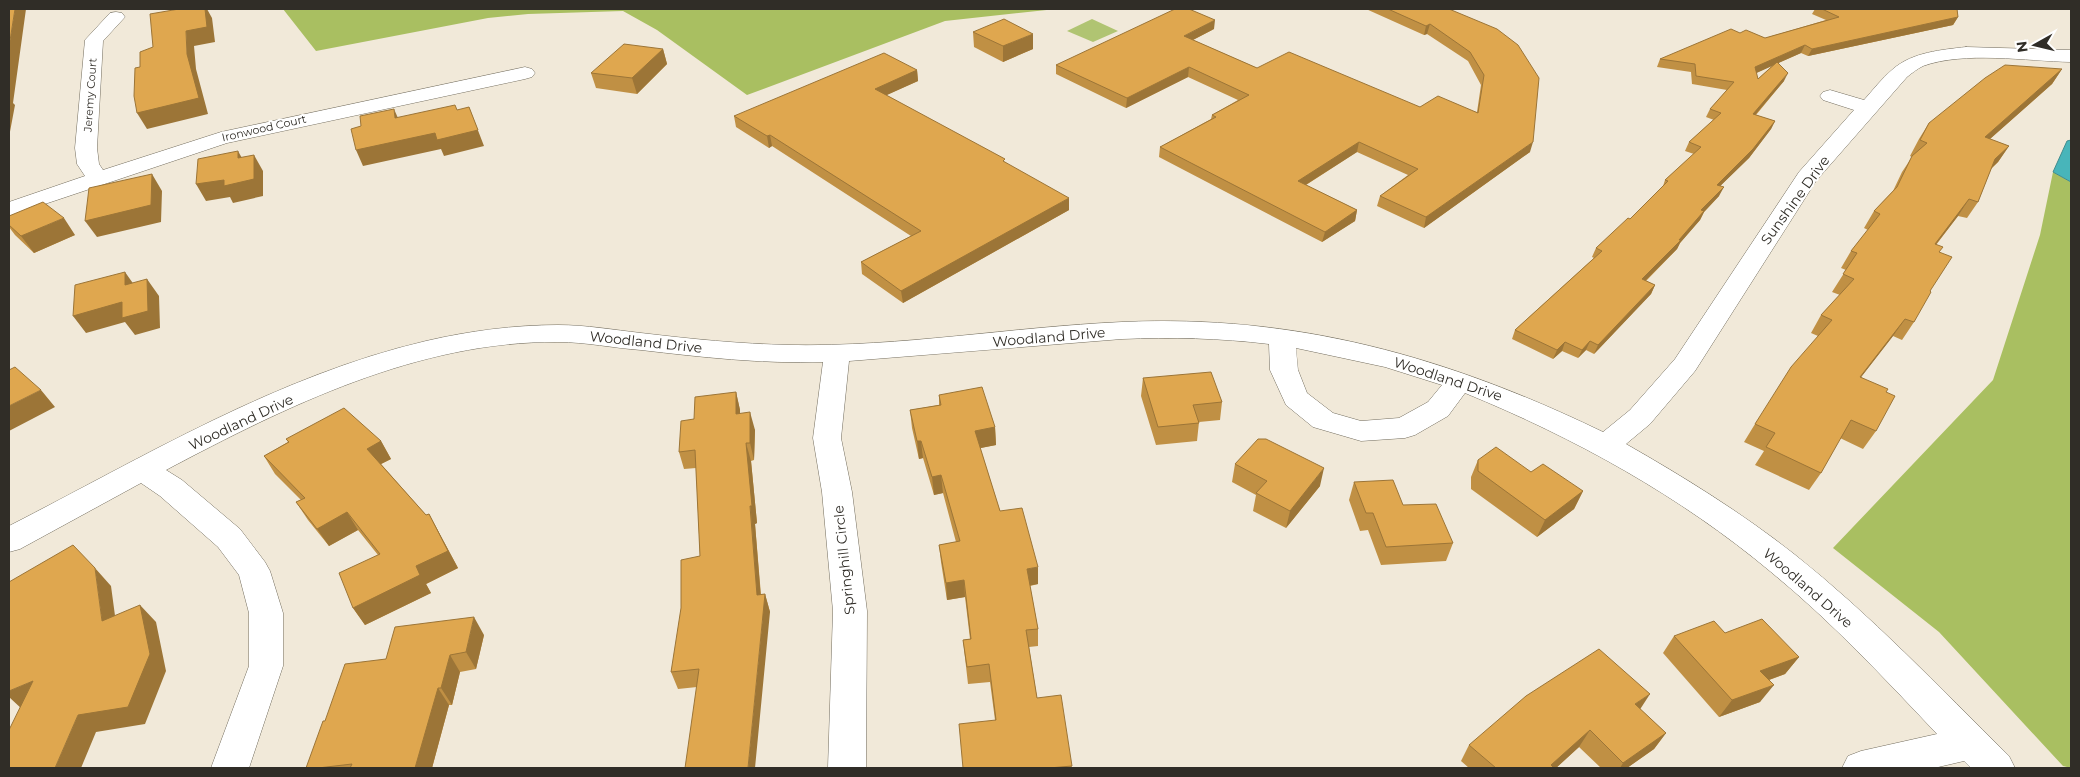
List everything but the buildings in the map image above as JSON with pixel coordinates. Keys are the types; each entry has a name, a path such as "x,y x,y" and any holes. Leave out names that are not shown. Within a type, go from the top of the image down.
{"street":[{"name":"Jeremy Court","path":"98,178 88,164 86,148 94,40 116,17"},
{"name":"Sunshine Drive","path":"1607,445 1640,417 1685,365 1719,316 1737,283 1807,178 1867,108 1900,74 1914,63 1937,56 1966,53 2071,56"},
{"name":"Ironwood Court","path":"9,209 98,178 230,136 525,73"},
{"path":"1830,96 1867,108"},
{"name":"Woodland Drive","path":"9,540 143,470 271,407 346,374 420,351 485,340 550,334 768,354 837,353 1082,333 1166,329 1252,333 1338,346 1427,370 1515,401 1607,445 1695,499 1789,568 1996,768"},
{"path":"1282,338 1284,370 1296,398 1323,420 1361,431 1405,428 1438,410 1459,381"},
{"name":"Springhill Circle","path":"837,353 831,391 828,438 837,492 850,611 847,768"},
{"path":"143,470 171,488 229,538 254,571 266,613 266,666 230,768"},
{"path":"1861,768 1970,742"}],"green space":[{"path":"283,9 1056,9 945,21 747,95 657,30 623,11 528,14 488,18 316,51"},
{"path":"1092,19 1118,31 1093,42 1067,31"},
{"path":"2053,172 2071,182 2071,768 2063,766 1939,632 1833,548 1993,380 2040,235"}],"water":[{"path":"2071,140 2071,182 2053,172 2067,141"}]}
